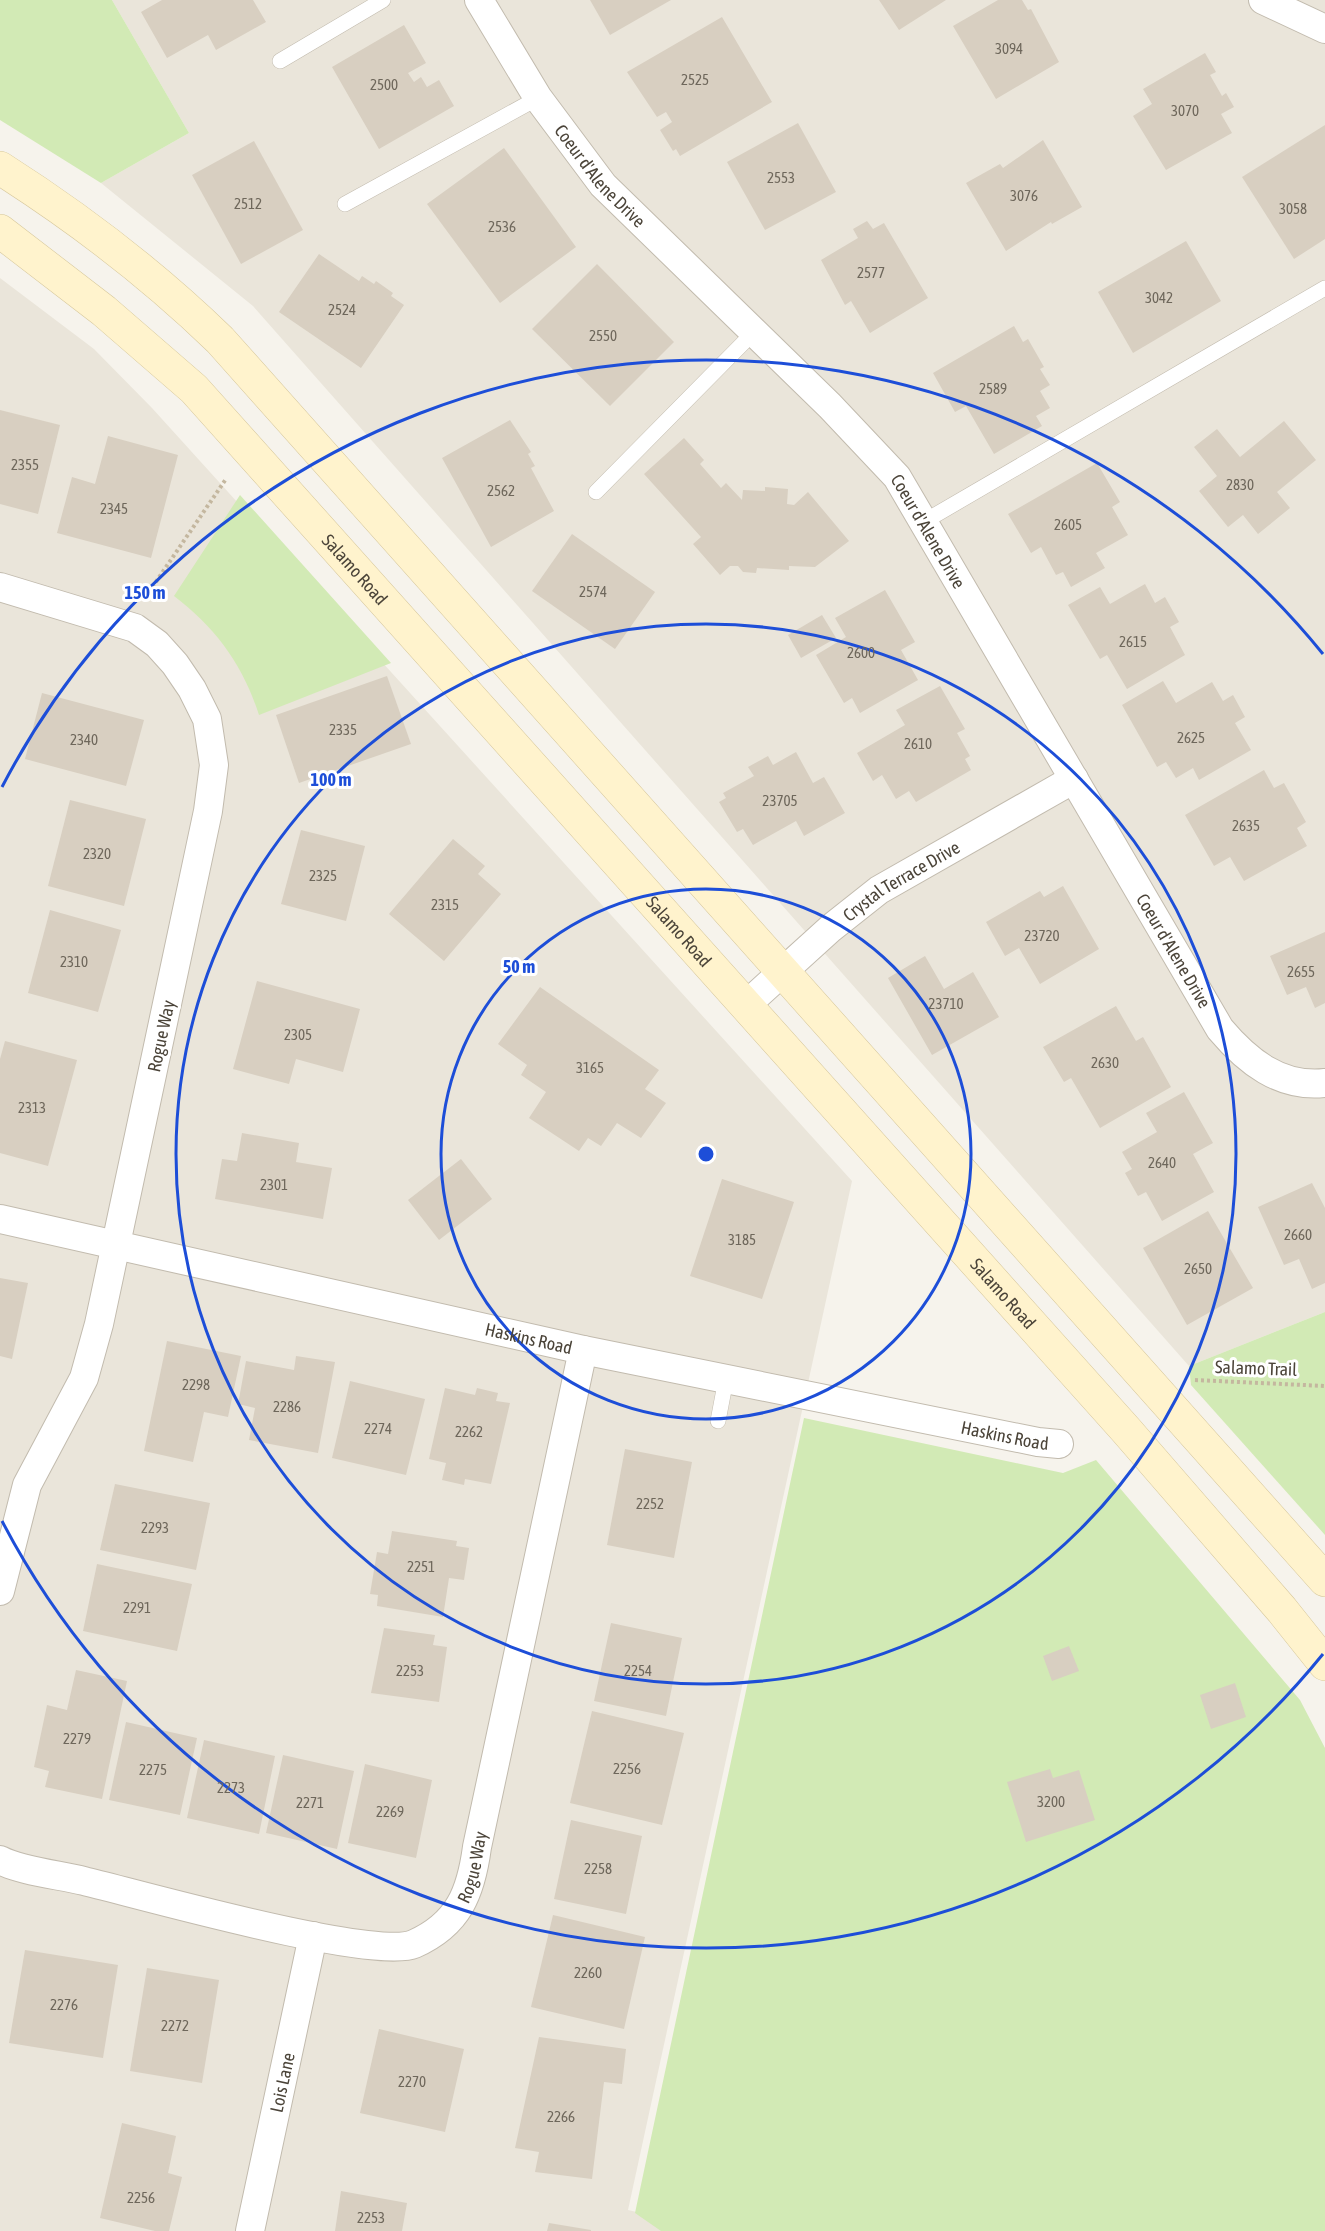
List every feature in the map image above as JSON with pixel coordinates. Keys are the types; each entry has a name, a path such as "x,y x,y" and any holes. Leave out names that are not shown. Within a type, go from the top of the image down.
{"main road":[{"path":"0,168 118,249 170,292 220,340 782,973 841,1033 1325,1580"},
{"name":"Salamo Road","path":"0,231 104,311 194,390 1126,1430 1282,1610 1325,1664"}],"street":[{"name":"Coeur d'Alene Drive","path":"479,0 538,98 603,184 897,477 925,521 1220,1029 1240,1053 1265,1071 1307,1085 1325,1083"},
{"path":"1263,0 1325,28"},
{"name":"Rogue Way","path":"0,587 135,628 157,645 175,664 192,688 207,719 214,765 208,811 117,1245 84,1378 27,1485 0,1591"},
{"name":"Crystal Terrace Drive","path":"745,1006 831,928 879,890 1074,779"},
{"name":"Haskins Road","path":"0,1219 583,1350 1059,1444"},
{"name":"Rogue Way","path":"0,1860 313,1936 380,1946 411,1945 436,1932 462,1904 473,1878 477,1847 583,1350"},
{"name":"Lois Lane","path":"250,2231 313,1936"}],"lane":[{"path":"280,61 383,0"},
{"path":"345,204 538,98"},
{"path":"925,521 1325,288"},
{"path":"596,492 754,332"},
{"path":"718,1421 726,1380"}],"path":[{"path":"149,592 226,479"},
{"name":"Salamo Trail","path":"1185,1380 1325,1386"}],"shaded area":[{"path":"112,0 1325,0 1325,1312 1189,1366 253,306 101,183 189,133"},
{"path":"0,278 94,349 152,408 852,1181 628,2210 719,2231 0,2231"}],"green space":[{"path":"0,0 112,0 189,133 101,183 0,120"},
{"path":"240,495 391,663 259,715 245,680 226,649 203,621 174,596"},
{"path":"1325,1312 1325,1535 1191,1385 1189,1366"},
{"path":"804,1418 1063,1473 1096,1460 1300,1700 1325,1748 1325,2231 661,2231 635,2213"}],"building":[{"path":"162,0 253,0 266,22 216,50 208,35 167,58 141,12"},
{"path":"590,0 671,0 610,35"},
{"path":"879,0 946,0 899,30"},
{"path":"998,0 1022,0 1028,10 1031,9 1059,62 996,99 953,26"},
{"path":"722,17 772,102 680,156 676,149 673,151 660,130 672,122 666,112 657,117 627,72"},
{"path":"404,25 426,63 408,73 414,82 421,77 427,87 439,80 454,106 379,149 332,67"},
{"path":"1205,53 1216,72 1210,75 1222,96 1226,93 1234,107 1221,114 1232,133 1166,170 1133,116 1152,104 1143,89"},
{"path":"798,123 836,192 765,230 727,162"},
{"path":"1325,125 1325,239 1294,259 1242,177"},
{"path":"1043,140 1082,207 1052,224 1051,222 1006,251 966,183 1000,164 1003,168"},
{"path":"254,141 303,230 241,264 192,175"},
{"path":"504,148 576,247 500,303 427,204"},
{"path":"867,221 873,229 884,223 928,298 870,333 851,301 845,305 821,260 858,238 853,229"},
{"path":"1186,241 1221,301 1133,353 1098,292"},
{"path":"319,254 359,281 362,276 374,284 376,281 393,293 391,296 404,305 361,368 279,312"},
{"path":"597,264 674,342 610,406 532,329"},
{"path":"1014,326 1023,342 1028,339 1044,367 1040,369 1050,385 1040,391 1050,408 1036,416 1042,426 994,454 966,406 955,412 933,373"},
{"path":"0,410 60,425 38,514 0,504"},
{"path":"510,420 531,452 528,454 535,466 531,468 554,511 491,547 442,458"},
{"path":"1284,421 1316,460 1277,492 1290,508 1258,534 1243,515 1228,527 1199,491 1217,476 1194,447 1217,429 1240,457"},
{"path":"108,436 178,455 151,558 57,533 72,477 95,484"},
{"path":"684,438 704,460 700,464 721,488 726,483 742,500 743,490 765,491 765,487 788,489 787,504 794,505 808,492 849,541 815,567 789,566 789,570 757,568 756,573 743,572 738,566 730,566 720,575 693,544 701,537 644,474"},
{"path":"1097,463 1120,502 1112,507 1128,535 1096,553 1105,568 1071,587 1063,572 1056,575 1041,547 1031,553 1008,514"},
{"path":"572,534 655,592 615,649 532,591"},
{"path":"1145,584 1155,603 1165,597 1179,622 1170,627 1185,655 1127,689 1107,655 1100,659 1068,605 1100,587 1110,604"},
{"path":"885,590 915,642 901,650 918,680 860,713 852,698 844,703 816,655 846,637 835,618"},
{"path":"822,615 836,638 801,658 788,635"},
{"path":"387,676 411,744 299,783 276,715"},
{"path":"1163,681 1176,703 1212,682 1223,701 1233,695 1245,717 1235,723 1251,750 1199,780 1193,768 1176,778 1166,762 1157,767 1122,705"},
{"path":"940,686 965,729 957,733 970,756 965,759 971,770 916,802 909,791 896,799 882,775 873,781 857,753 905,725 896,710"},
{"path":"42,693 144,720 126,786 25,759"},
{"path":"796,752 813,783 824,777 845,813 804,836 796,821 753,845 743,829 737,832 719,802 726,798 723,793 754,776 748,767 768,756 773,765"},
{"path":"1264,770 1274,788 1284,783 1306,822 1297,828 1307,846 1244,881 1230,857 1214,866 1185,815"},
{"path":"70,800 146,819 124,906 48,886"},
{"path":"301,830 365,846 346,921 281,904"},
{"path":"453,839 485,866 478,874 501,894 444,961 389,914"},
{"path":"1063,886 1099,949 1040,984 1019,948 1005,956 986,922 1040,891 1044,897"},
{"path":"50,910 121,930 98,1012 28,993"},
{"path":"1325,932 1325,1003 1315,1008 1306,987 1287,995 1270,956"},
{"path":"925,956 944,989 973,972 999,1017 932,1055 888,978"},
{"path":"257,981 360,1009 343,1072 296,1059 289,1084 233,1069"},
{"path":"540,987 659,1070 645,1089 666,1103 641,1138 617,1123 601,1146 588,1138 579,1151 529,1118 546,1092 521,1075 527,1065 498,1044"},
{"path":"1116,1006 1136,1041 1143,1037 1171,1087 1100,1128 1071,1078 1064,1082 1043,1047"},
{"path":"5,1041 77,1060 48,1166 0,1153 0,1059"},
{"path":"1184,1092 1213,1143 1193,1154 1214,1192 1162,1221 1146,1192 1138,1196 1125,1173 1132,1169 1122,1152 1157,1132 1146,1113"},
{"path":"242,1133 299,1143 296,1162 332,1168 323,1219 215,1199 222,1159 237,1161"},
{"path":"461,1159 492,1199 439,1240 408,1200"},
{"path":"722,1179 794,1202 762,1299 690,1276"},
{"path":"1312,1183 1325,1208 1325,1283 1312,1289 1299,1259 1284,1265 1258,1207"},
{"path":"1208,1211 1253,1288 1187,1325 1143,1248"},
{"path":"0,1278 28,1283 12,1359 0,1356"},
{"path":"167,1341 241,1356 228,1417 204,1412 193,1462 144,1451"},
{"path":"296,1356 335,1362 318,1453 249,1440 255,1408 238,1404 246,1361 294,1370"},
{"path":"350,1381 425,1399 406,1475 332,1458"},
{"path":"445,1388 475,1395 477,1388 498,1393 496,1401 510,1403 491,1484 465,1479 464,1485 442,1480 446,1463 429,1459"},
{"path":"625,1449 692,1462 674,1558 607,1545"},
{"path":"115,1484 210,1503 196,1570 100,1550"},
{"path":"392,1531 457,1541 456,1546 469,1548 464,1580 449,1578 443,1617 377,1606 378,1595 370,1594 377,1552 388,1554"},
{"path":"97,1564 192,1584 177,1651 83,1631"},
{"path":"611,1623 682,1638 666,1716 594,1701"},
{"path":"384,1628 435,1635 433,1645 447,1647 439,1702 371,1693"},
{"path":"1069,1646 1079,1671 1052,1681 1043,1656"},
{"path":"76,1670 127,1681 102,1799 45,1787 49,1771 34,1767 47,1705 67,1710"},
{"path":"1235,1683 1246,1717 1211,1729 1200,1695"},
{"path":"592,1711 684,1733 662,1825 570,1803"},
{"path":"126,1722 197,1738 180,1815 109,1800"},
{"path":"204,1740 275,1756 259,1834 187,1818"},
{"path":"283,1755 354,1771 337,1849 266,1833"},
{"path":"365,1764 432,1780 416,1858 348,1843"},
{"path":"1050,1769 1053,1778 1079,1770 1095,1820 1026,1842 1007,1782"},
{"path":"571,1820 642,1836 626,1914 554,1899"},
{"path":"553,1915 645,1937 624,2029 531,2007"},
{"path":"25,1950 118,1965 103,2058 9,2043"},
{"path":"147,1968 219,1980 202,2083 130,2071"},
{"path":"379,2029 464,2049 445,2132 360,2113"},
{"path":"539,2037 626,2049 622,2084 604,2082 592,2179 535,2172 539,2152 515,2148"},
{"path":"122,2123 176,2136 168,2173 182,2177 169,2231 155,2231 100,2218"},
{"path":"341,2191 407,2203 402,2231 335,2231"},
{"path":"549,2223 591,2230 591,2231 547,2231"}]}
